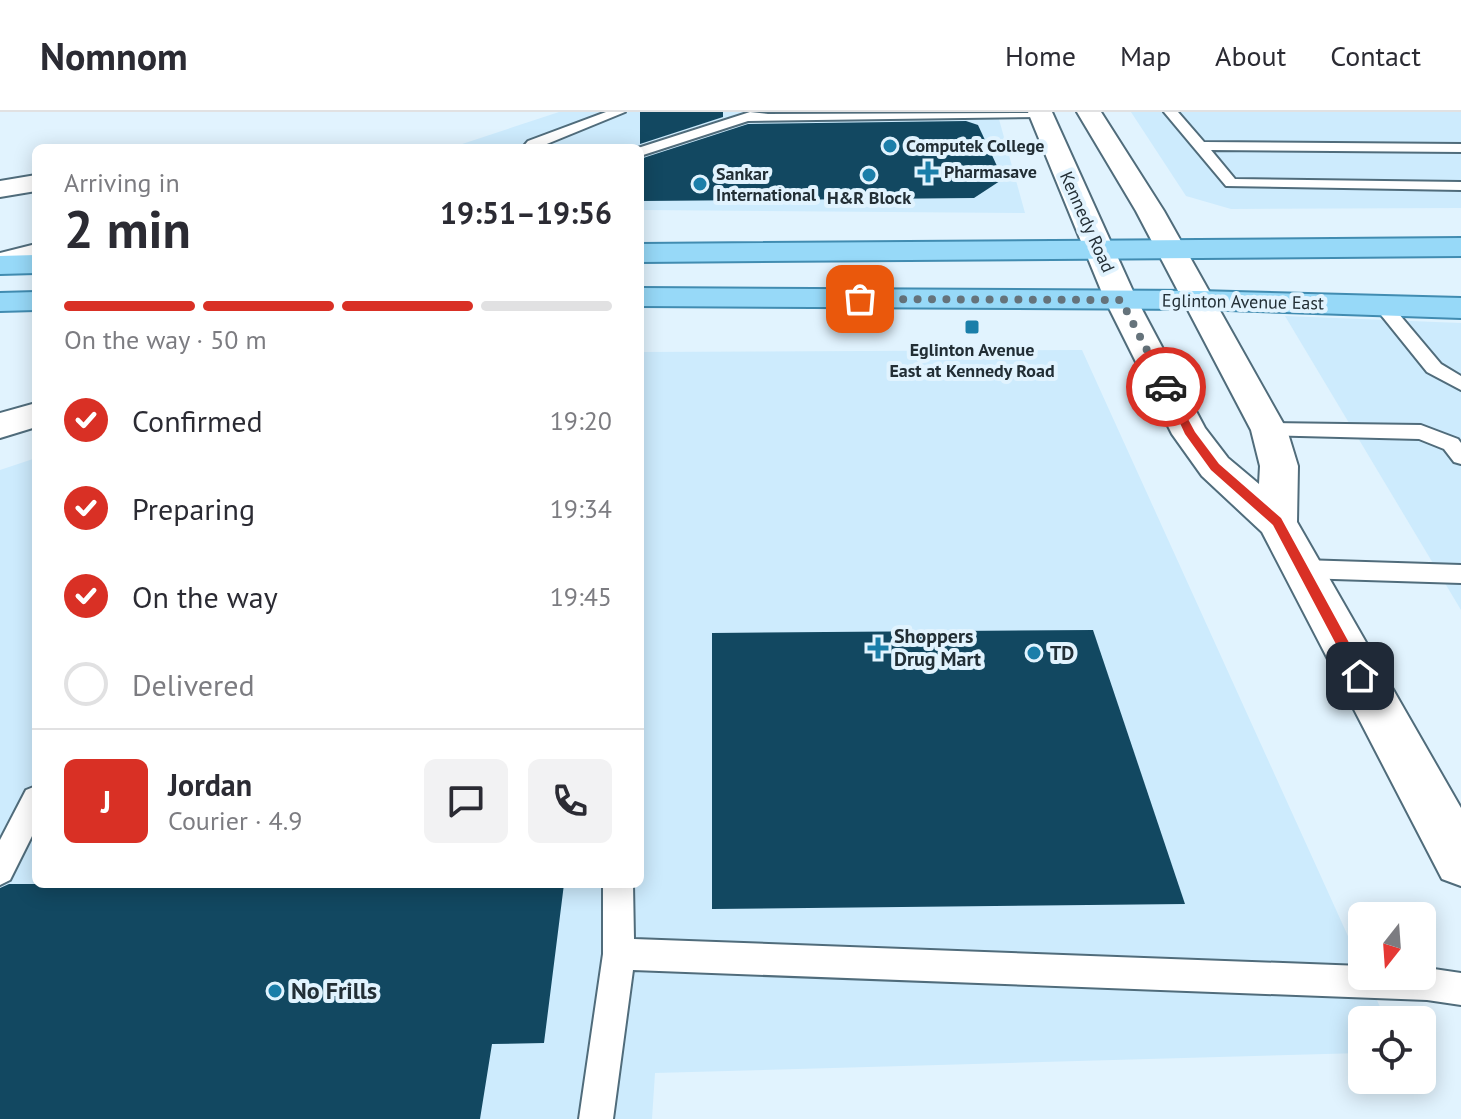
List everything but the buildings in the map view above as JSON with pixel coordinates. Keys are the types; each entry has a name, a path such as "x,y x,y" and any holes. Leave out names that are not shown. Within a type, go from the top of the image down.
{"main road":[{"name":"Kennedy Road","path":"1040,112 1121,300 1190,434 1215,467 1277,522 1461,860"},
{"path":"1089,112 1171,249 1269,430 1279,466 1277,522"},
{"path":"0,189 32,184"},
{"path":"644,253 1461,247"},
{"path":"0,264 32,254"},
{"path":"0,264 32,264"},
{"name":"Eglinton Avenue East","path":"644,297 1199,300 1461,308"}],"lane":[{"path":"533,144 618,112"},
{"path":"644,151 716,125 757,115 1040,112"},
{"path":"1171,112 1231,183 1461,186"},
{"path":"1200,146 1461,148"},
{"path":"1382,305 1434,368 1461,384"},
{"path":"1269,430 1421,432 1458,446"},
{"path":"1302,569 1461,574"},
{"path":"0,870 32,807"},
{"path":"596,1119 619,954 618,888"},
{"path":"619,954 1427,984 1461,989"}],"shaded area":[{"path":"559,112 997,112 1025,213 644,210 644,144 462,144"},
{"path":"1131,112 1461,112 1461,208 1231,209 1186,196"},
{"path":"1285,316 1461,323 1461,610"},
{"path":"1082,350 1348,936 1348,990 1372,990 1380,1006 1348,1006 1348,1053 655,1073 652,1119 0,1119 0,470 32,459 32,888 644,888 644,352"}],"way so far":[{"path":"860,299 1121,300 1166,387"}],"place":[{"name":"Computek College","path":"890,146"},
{"name":"Pharmasave","path":"928,172"},
{"name":"H&R Block","path":"869,175"},
{"name":"Sankar International","path":"700,184"},
{"name":"Eglinton Avenue East at Kennedy Road","path":"972,327"},
{"name":"Shoppers Drug Mart","path":"878,648"},
{"name":"TD","path":"1034,653"},
{"name":"No Frills","path":"275,991"}],"route":[{"path":"1166,387 1190,434 1215,467 1277,522 1360,676"}]}
